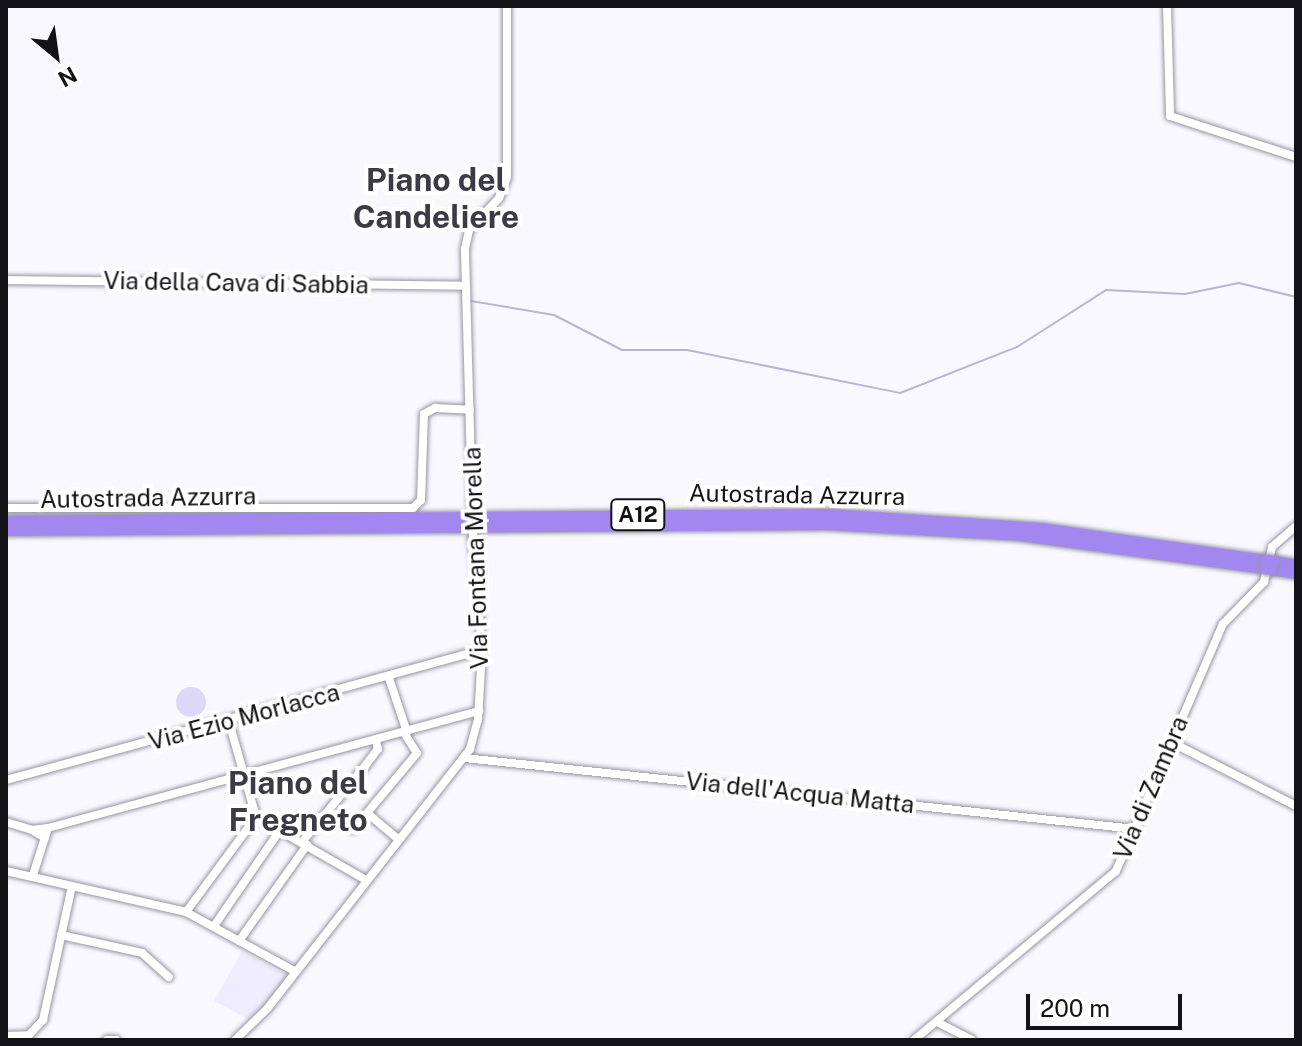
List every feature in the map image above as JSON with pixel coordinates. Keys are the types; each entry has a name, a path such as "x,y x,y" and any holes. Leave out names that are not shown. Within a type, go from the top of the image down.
{"highway":[{"name":"Autostrada Azzurra","path":"6,521 828,514 1040,528 1269,564 1296,573"},
{"name":"Autostrada Azzurra","path":"6,530 826,524 1020,535 1296,565"}],"street":[{"name":"Via Fontana Morella","path":"235,1040 296,972 464,758 479,711 482,650 473,541 465,286 467,235 500,196 508,174 507,6"},
{"path":"1167,6 1170,116 1296,157"},
{"name":"Via della Cava di Sabbia","path":"6,280 465,286"},
{"path":"6,508 413,508 421,500 424,414 435,408 470,410"},
{"name":"Via di Zambra","path":"914,1040 1104,885 1118,868 1223,624 1264,582 1272,547 1296,526"},
{"name":"Via Ezio Morlacca","path":"6,780 229,722 482,650"},
{"path":"353,829 417,753 406,732 389,678"},
{"path":"6,822 46,833 479,711"},
{"path":"229,722 256,817 366,880"},
{"path":"239,941 304,844 378,749 376,741"},
{"path":"1171,742 1296,806"},
{"name":"Via dell'Acqua Matta","path":"464,758 1136,829"},
{"path":"367,813 398,839"},
{"path":"186,912 256,817"},
{"path":"214,926 280,830"},
{"path":"33,875 46,833"},
{"path":"6,871 186,912 296,972"},
{"path":"6,1036 29,1035 40,1026 72,886"},
{"path":"61,935 142,953 169,977"},
{"path":"937,1022 972,1040"},
{"path":"107,1040 116,1040"}],"shaded area":[{"path":"191,687 202,691 206,702 202,713 191,717 180,713 176,702 180,691"},
{"path":"242,951 288,976 252,1021 214,1001"}],"waterway":[{"path":"471,301 554,315 622,350 687,350 900,393 1017,347 1106,290 1185,294 1239,283 1296,297"}],"district":[{"name":"Piano del Candeliere","path":"436,200"},
{"name":"Piano del Fregneto","path":"298,802"}]}
